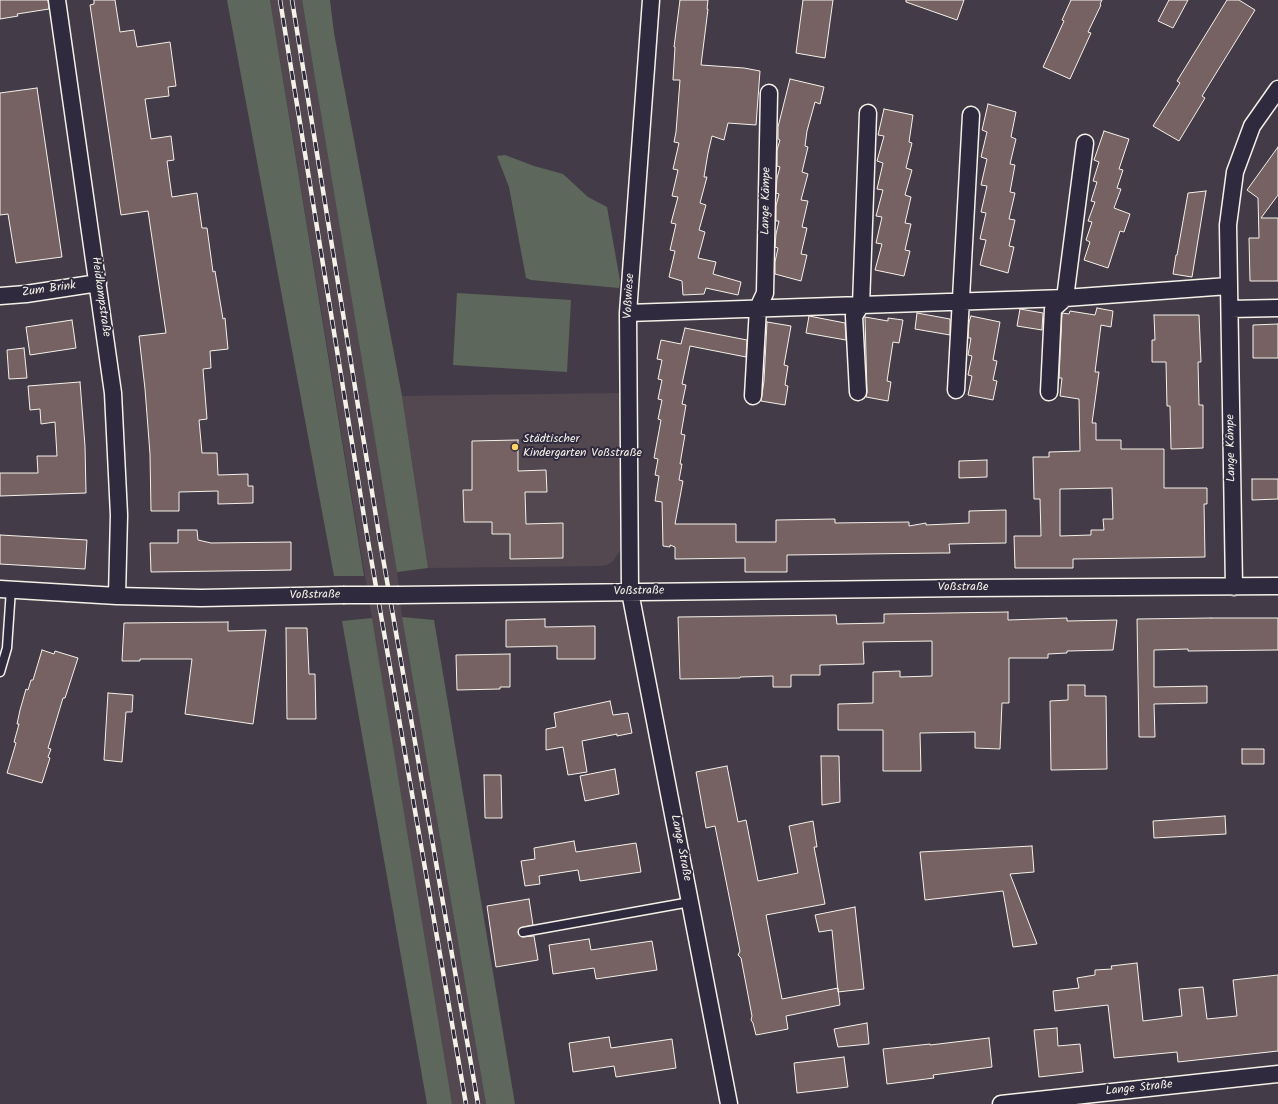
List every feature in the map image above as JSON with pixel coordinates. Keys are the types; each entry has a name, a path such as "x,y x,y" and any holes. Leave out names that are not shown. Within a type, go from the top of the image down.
{"street":[{"name":"Heidkampstraße","path":"57,0 113,393 119,515 117,596"},
{"name":"Voßwiese","path":"630,592 628,313 651,0"},
{"name":"Lange Kämpe","path":"1234,587 1228,225 1235,172 1252,126 1278,89"},
{"name":"Lange Kämpe","path":"753,396 758,308 765,293 769,93"},
{"path":"858,392 854,316 861,304 868,113"},
{"path":"956,390 971,115"},
{"path":"1049,392 1053,309 1065,298 1085,143"},
{"name":"Zum Brink","path":"0,296 26,294 98,283"},
{"path":"628,313 1065,298 1228,286"},
{"path":"1230,309 1278,308"},
{"name":"Voßstraße","path":"6,589 117,596 201,598 965,588 1278,586"},
{"name":"Lange Straße","path":"630,592 729,1104"},
{"name":"Lange Straße","path":"1009,1104 1278,1074"}],"lane":[{"path":"0,672 7,648 6,589"},
{"path":"523,932 690,902"}],"shaded area":[{"path":"270,0 302,0 397,572 402,617 486,1104 452,1104"},
{"name":"Städtischer Kindergarten Voßstraße","path":"621,393 621,544 620,551 613,561 607,565 600,566 428,568 402,396"}],"green space":[{"path":"227,0 270,0 364,576 334,576"},
{"path":"302,0 330,0 334,33 402,396 428,568 397,572"},
{"path":"505,155 534,166 563,174 588,197 607,207 620,281 619,288 531,280 526,278 509,187 497,156"},
{"path":"457,293 571,300 567,372 453,365"},
{"path":"402,617 434,620 515,1104 486,1104"},
{"path":"372,618 452,1104 427,1104 342,621"}],"building":[{"path":"0,0 48,0 49,9 17,14 18,16 0,19"},
{"path":"94,0 115,0 120,32 134,30 137,47 170,42 176,86 168,87 169,96 145,99 151,139 171,136 174,160 167,161 172,197 197,193 202,228 207,228 213,272 215,271 223,319 225,318 228,349 210,351 211,368 203,369 207,419 199,420 202,453 217,453 218,475 248,474 248,486 253,486 253,503 218,504 218,491 179,492 179,511 151,511 150,454 139,336 166,333 148,211 121,215 90,5 94,4"},
{"path":"680,0 708,0 701,65 744,68 760,71 756,125 728,123 724,140 712,136 704,177 707,177 700,203 706,205 699,230 705,232 698,258 716,262 713,274 741,282 738,295 706,288 704,294 683,295 682,281 669,277 675,251 670,250 676,224 671,223 678,197 672,196 678,170 673,169 679,143 674,142 680,80 673,80 674,47"},
{"path":"803,0 833,0 825,58 796,53"},
{"path":"906,0 964,0 957,20 906,2"},
{"path":"1071,0 1102,0 1088,32 1091,33 1070,79 1043,67 1064,21 1062,20"},
{"path":"1169,0 1188,0 1173,28 1158,21"},
{"path":"1227,0 1239,0 1255,10 1202,96 1205,98 1179,141 1153,126 1180,83 1177,81"},
{"path":"790,79 824,87 820,104 815,102 807,131 805,146 808,147 802,172 808,174 801,200 808,201 802,227 807,228 801,254 807,255 801,281 775,274 775,262 778,248 775,247 779,221 776,221 776,206 779,194 776,193 777,178 780,167 777,166 777,150 780,140 778,139 778,127"},
{"path":"37,88 62,257 16,263 8,214 0,215 0,93"},
{"path":"988,104 1016,112 1011,137 1016,139 1010,164 1015,165 1010,192 1015,193 1009,219 1015,220 1009,246 1014,247 1008,273 980,265 986,240 980,239 986,213 981,212 987,186 981,185 987,159 981,157 987,132 982,130"},
{"path":"884,109 913,115 909,142 912,143 906,168 912,170 905,195 911,197 905,223 911,224 905,250 910,251 904,276 875,270 882,244 876,243 882,217 876,216 883,190 877,189 883,163 877,161 884,136 878,135"},
{"path":"1104,131 1129,139 1119,169 1123,170 1117,188 1121,189 1114,208 1130,214 1124,232 1120,231 1108,268 1084,260 1090,242 1086,240 1092,222 1088,221 1095,202 1091,201 1097,182 1093,181 1099,162 1094,160"},
{"path":"1278,147 1278,195 1261,218 1278,218 1278,281 1250,281 1249,238 1259,238 1258,198 1247,190"},
{"path":"1206,191 1192,277 1173,274 1188,193"},
{"path":"1097,308 1113,311 1111,327 1101,325 1095,372 1099,372 1092,423 1096,423 1096,440 1121,440 1121,449 1164,449 1164,488 1207,488 1207,504 1204,504 1205,557 1073,559 1073,568 1015,568 1014,536 1041,536 1040,499 1034,499 1033,457 1049,457 1049,452 1080,451 1079,399 1060,396 1062,378 1059,378 1062,313 1069,314 1070,311 1095,315","holes":["1112,488 1113,519 1103,519 1104,530 1091,530 1091,535 1060,536 1060,489"]},
{"path":"1020,309 1043,313 1042,330 1017,326"},
{"path":"917,313 950,319 950,335 915,329"},
{"path":"1154,315 1199,315 1201,362 1198,362 1199,405 1203,405 1203,448 1171,449 1170,406 1167,406 1166,362 1152,362 1152,340 1155,340"},
{"path":"809,316 845,323 846,340 806,333"},
{"path":"971,316 1000,322 993,360 997,361 993,380 997,381 993,400 968,395 972,376 968,375 972,356 968,355 971,338 968,338"},
{"path":"865,317 888,321 888,318 903,320 899,343 893,342 887,381 891,382 888,401 866,397"},
{"path":"72,320 76,348 30,355 26,327"},
{"path":"767,322 791,326 784,365 788,366 785,385 788,386 785,405 761,401 764,381"},
{"path":"1278,324 1278,358 1253,358 1253,325"},
{"path":"685,328 747,340 746,357 690,346 682,384 686,385 682,404 686,405 681,434 685,435 679,480 683,481 675,524 736,524 736,542 776,542 776,520 835,519 835,523 909,522 909,526 926,523 926,525 969,523 969,511 1006,510 1006,543 949,544 950,553 787,555 787,572 745,572 745,558 675,559 675,547 670,545 670,547 663,546 662,502 655,501 659,476 655,475 658,459 654,458 661,420 658,419 662,400 658,399 662,380 658,379 662,360 657,359 661,340 681,344"},
{"path":"24,348 27,378 9,379 7,350"},
{"path":"80,382 85,446 86,493 0,496 0,473 38,473 37,456 57,456 55,422 41,424 40,409 30,410 28,386"},
{"path":"518,440 518,471 546,470 547,492 525,492 526,524 563,523 563,558 510,559 510,534 492,534 492,522 464,522 463,490 472,490 472,441"},
{"path":"987,460 987,477 959,478 959,461"},
{"path":"1252,479 1278,479 1278,499 1252,500"},
{"path":"178,530 197,530 198,540 211,543 291,542 291,570 151,572 150,543 178,543"},
{"path":"0,535 87,540 85,569 0,564"},
{"path":"1008,612 1008,620 1067,618 1067,621 1117,620 1113,650 1067,651 1067,653 1048,654 1048,658 1009,658 1009,703 1002,703 1000,749 975,748 975,732 920,733 921,771 883,771 883,730 838,730 838,704 873,703 873,672 900,671 900,677 932,676 932,641 863,642 864,664 820,665 820,675 791,675 791,687 773,687 773,676 680,679 678,617 836,615 837,624 884,623 884,614"},
{"path":"1278,618 1278,650 1154,650 1154,687 1207,686 1207,703 1154,704 1155,737 1139,737 1137,619"},
{"path":"545,619 545,627 595,626 595,659 557,659 557,646 506,647 506,620"},
{"path":"228,622 228,631 266,630 253,724 185,714 192,659 140,659 140,661 122,661 124,623"},
{"path":"286,628 307,628 309,674 315,674 316,719 287,719"},
{"path":"42,650 54,654 55,651 78,658 65,698 63,698 48,748 51,749 48,757 50,758 42,783 7,773 16,743 14,742 19,724 17,724 20,710 26,689 28,690 31,680 33,680"},
{"path":"510,654 510,687 500,687 500,689 457,690 456,655"},
{"path":"1068,685 1085,685 1085,696 1106,696 1107,769 1051,770 1050,701 1068,700"},
{"path":"108,693 133,695 132,712 126,712 122,762 104,760"},
{"path":"610,701 613,715 628,713 632,733 617,736 617,734 582,741 587,772 568,775 563,747 546,750 546,729 556,727 554,713"},
{"path":"1242,749 1264,749 1264,764 1242,764"},
{"path":"821,756 839,756 840,802 822,805"},
{"path":"727,766 738,822 746,820 758,881 798,873 789,826 813,821 817,847 814,847 825,904 766,915 782,999 838,988 840,1005 786,1016 788,1029 756,1035 751,1020 752,1016 741,958 738,955 740,951 715,826 706,828 696,772"},
{"path":"615,769 619,794 585,801 580,776"},
{"path":"484,775 501,775 502,818 485,818"},
{"path":"1225,816 1226,834 1154,838 1153,821"},
{"path":"574,841 576,852 636,843 641,872 580,881 578,870 539,876 540,884 525,886 521,861 535,859 534,848"},
{"path":"1032,846 1034,872 1010,874 1037,944 1013,947 1003,891 925,900 920,852"},
{"path":"529,899 533,925 520,928 518,933 522,937 534,936 538,960 496,967 487,906"},
{"path":"855,907 864,989 838,992 832,930 819,932 815,915"},
{"path":"589,939 591,950 652,941 657,970 596,979 594,968 553,974 549,945"},
{"path":"1137,963 1143,1021 1182,1016 1179,989 1203,987 1207,1019 1237,1016 1233,980 1278,975 1278,1051 1178,1062 1177,1052 1114,1058 1108,1005 1055,1011 1053,991 1079,988 1077,978 1095,975 1095,970 1112,969 1111,966"},
{"path":"867,1023 869,1044 838,1047 834,1029"},
{"path":"1057,1028 1058,1046 1080,1044 1083,1072 1039,1077 1034,1030"},
{"path":"609,1037 611,1048 672,1039 676,1068 616,1077 614,1066 573,1072 569,1043"},
{"path":"989,1038 992,1067 933,1075 934,1078 887,1084 883,1049"},
{"path":"844,1057 848,1087 797,1093 794,1063"}],"railway":[{"path":"280,0 367,535 466,1104"},
{"path":"292,0 379,535 478,1104"}],"place":[{"name":"Städtischer Kindergarten Voßstraße","path":"515,447"}]}
